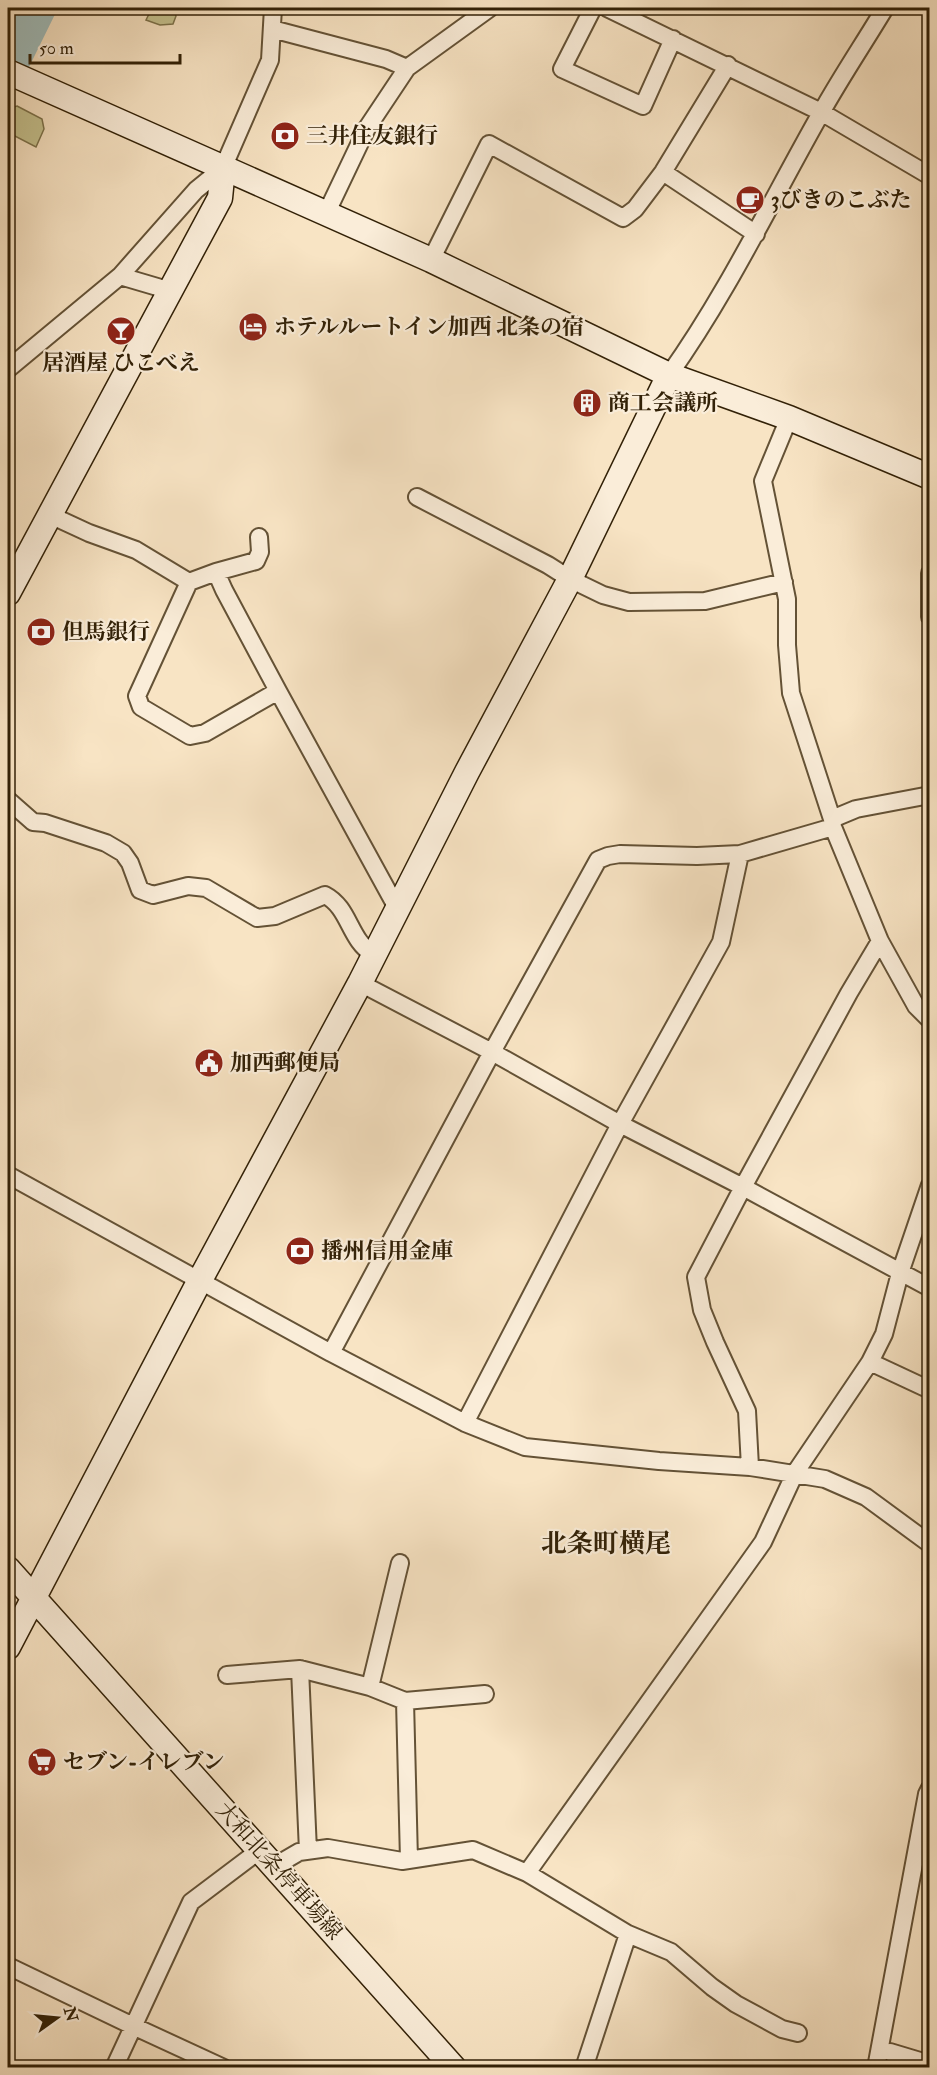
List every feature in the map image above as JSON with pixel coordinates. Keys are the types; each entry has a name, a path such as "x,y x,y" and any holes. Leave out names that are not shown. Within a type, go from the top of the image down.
{"street":[{"path":"8,593 220,198 223,168 270,60 273,8"},
{"path":"326,214 367,128 407,68 490,8"},
{"path":"593,8 562,69 642,106 673,39"},
{"path":"607,8 729,65 821,112 930,176"},
{"path":"8,1647 200,1280 360,983 373,954 570,579 669,375 685,353 756,234 821,112 885,8"},
{"path":"272,29 386,59 407,68"},
{"path":"431,260 489,144 622,218 635,209 663,172 729,65"},
{"path":"8,72 431,260 669,375 789,418 930,477"},
{"path":"8,369 120,276 196,190 223,168"},
{"path":"663,172 756,234"},
{"path":"120,276 171,291"},
{"path":"789,418 763,481 787,599 787,645 791,693 832,823 880,941 916,1006 930,1020"},
{"path":"417,497 549,565 570,579 603,595 629,602 705,602 784,582"},
{"path":"50,515 81,530 142,553 189,582"},
{"path":"258,537 260,552 256,561 189,582 137,696 141,707 190,736 205,733 278,691"},
{"path":"216,572 278,691 397,908"},
{"path":"930,573 930,616"},
{"path":"331,1353 598,860 620,854 697,856 740,854 832,823 856,809 930,795"},
{"path":"8,800 33,822 45,823 106,843 123,853 130,863 140,890 153,895 188,886 206,888 257,918 275,916 325,895 336,901 363,948 373,954"},
{"path":"465,1423 621,1124 721,942 740,854"},
{"path":"750,1467 747,1411 710,1332 702,1310 696,1277 742,1187 880,941"},
{"path":"360,983 930,1288"},
{"path":"8,1175 331,1353 465,1423 525,1447 659,1461 750,1467 825,1479 866,1497 930,1544"},
{"path":"527,1873 763,1542 795,1473 870,1362 884,1334 900,1273 930,1185"},
{"path":"870,1362 930,1390"},
{"path":"370,1687 400,1563"},
{"name":"大和北条停車場線","path":"8,1569 454,2067"},
{"path":"300,1669 308,1851"},
{"path":"227,1675 300,1669 370,1687 405,1701 484,1694"},
{"path":"405,1701 409,1860"},
{"path":"876,2067 927,1794 930,1788"},
{"path":"114,2067 191,1902 268,1858 328,1848 402,1862 473,1850 527,1873 628,1934 672,1952 712,1987 753,2015 782,2029 798,2033"},
{"path":"584,2067 628,1934"},
{"path":"8,1967 224,2067"},
{"path":"890,2052 930,2064"}],"shaded area":[{"path":"152,8 166,8 174,11 176,16 173,24 160,25 146,20"},
{"path":"17,106 42,119 44,129 36,147 13,135 8,144 8,109"}],"waterway":[{"path":"8,69 38,8"}],"place":[{"name":"三井住友銀行","path":"285,136"},
{"name":"3びきのこぶた","path":"750,200"},
{"name":"ホテルルートイン加西 北条の宿","path":"253,327"},
{"name":"居酒屋 ひこべえ","path":"121,331"},
{"name":"商工会議所","path":"587,403"},
{"name":"但馬銀行","path":"41,632"},
{"name":"加西郵便局","path":"209,1063"},
{"name":"播州信用金庫","path":"300,1251"},
{"name":"セブン-イレブン","path":"42,1762"}],"district":[{"name":"北条町横尾","path":"606,1544"}]}
